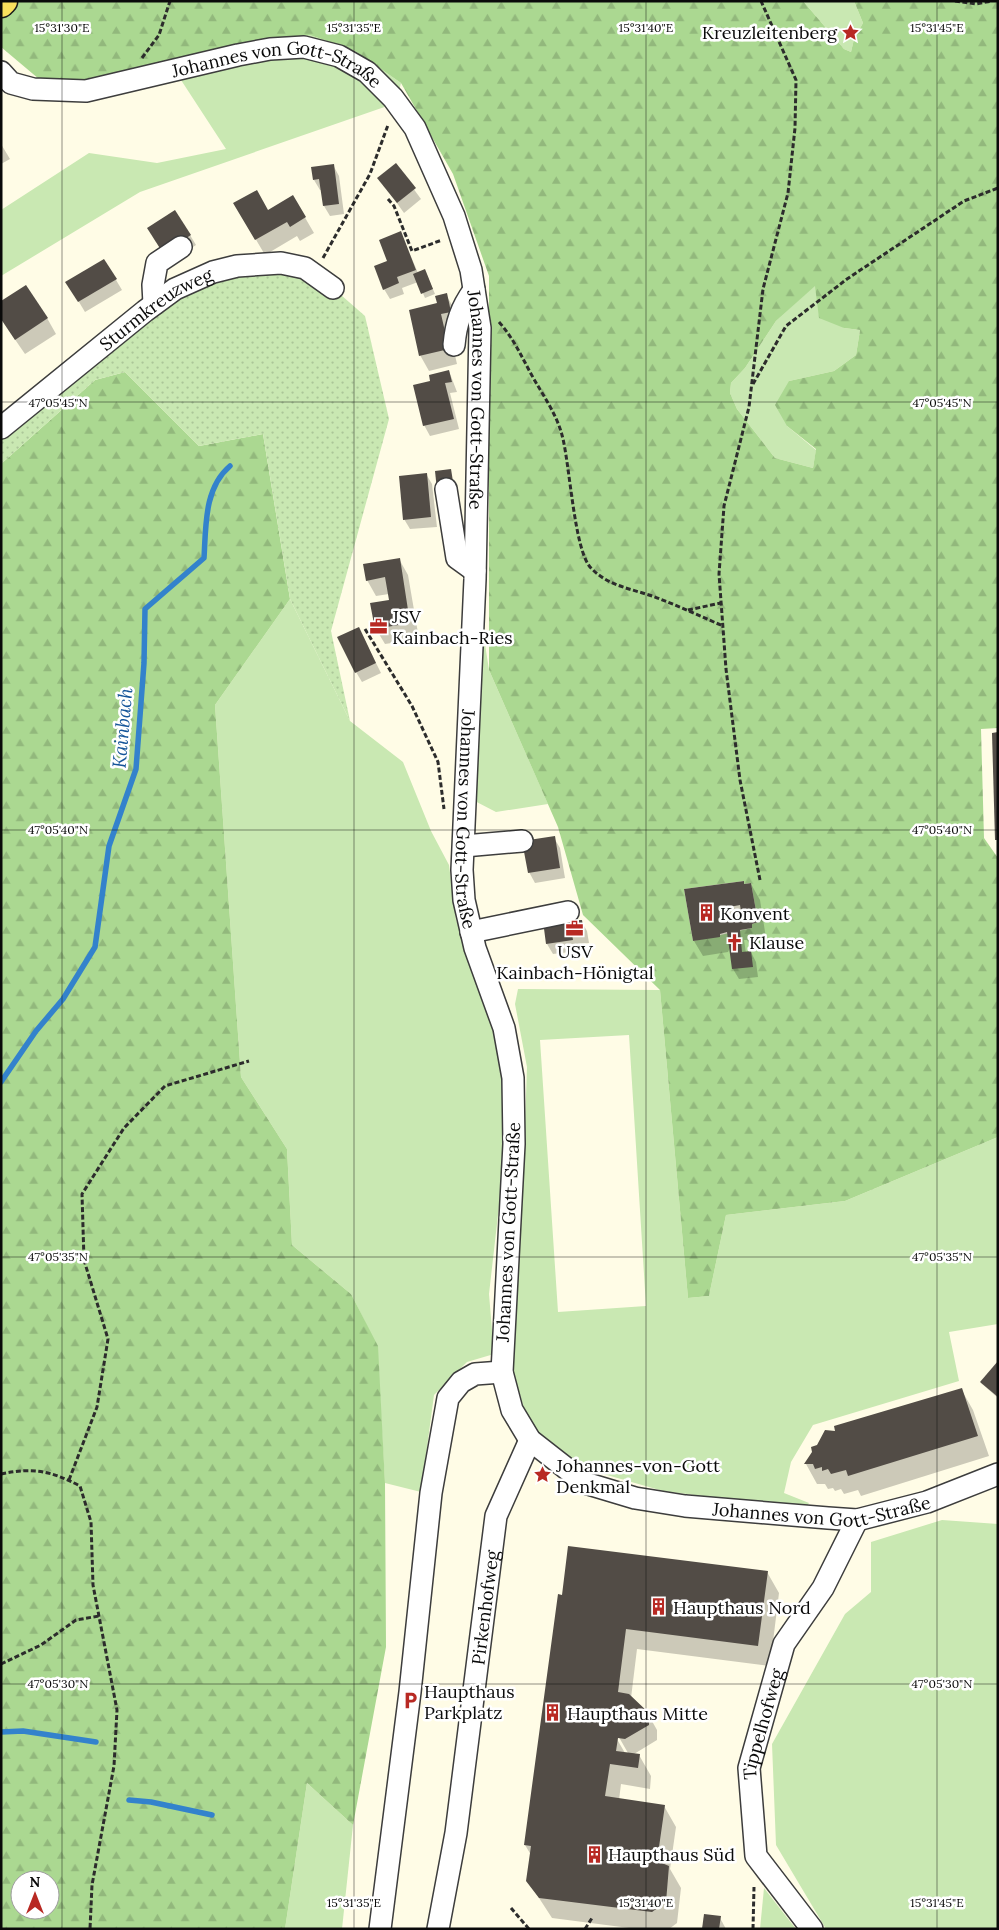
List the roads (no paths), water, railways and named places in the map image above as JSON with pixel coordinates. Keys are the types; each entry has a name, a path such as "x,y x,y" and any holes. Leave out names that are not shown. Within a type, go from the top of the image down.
{"main road":[{"path":"1,4 4,1"}],"street":[{"name":"Johannes von Gott-Straße","path":"1,72 11,82 33,89 86,92 270,49 304,47 339,56 367,72 396,103 415,128 454,216 470,270 480,328 475,571 464,846 464,900 475,948 504,1028 513,1078 514,1144 502,1372 512,1410 530,1440 585,1483 635,1498 685,1506 857,1520 928,1502 998,1474"},
{"path":"154,304 152,285 157,263 181,246"},
{"name":"Sturmkreuzweg","path":"1,428 154,304 175,289 213,272 237,266 281,263 305,268 333,288"},
{"path":"454,345 455,326 461,308 474,290"},
{"path":"446,489 457,558 475,571"},
{"path":"464,846 522,841"},
{"path":"471,932 568,912"},
{"path":"380,1929 410,1692 431,1493 448,1398 461,1382 475,1374 502,1372"},
{"name":"Pirkenhofweg","path":"438,1929 456,1833 496,1516 530,1440"},
{"name":"Tippelhofweg","path":"812,1929 756,1856 749,1768 784,1644 823,1588 857,1520"}],"waterway":[{"name":"Kainbach","path":"1,1082 36,1031 63,999 95,947 109,846 136,769 144,663 145,609 204,558 206,521 211,496 215,485 230,466"},
{"path":"1,1732 23,1731 96,1742"},
{"path":"129,1800 151,1802 212,1815"}],"place":[{"name":"Kreuzleitenberg","path":"851,32"},
{"name":"JSV Kainbach-Ries","path":"378,626"},
{"name":"Konvent","path":"706,913"},
{"name":"USV Kainbach-Hönigtal","path":"575,928"},
{"name":"Klause","path":"735,942"},
{"name":"Johannes-von-Gott Denkmal","path":"542,1475"},
{"name":"Haupthaus Nord","path":"659,1607"},
{"name":"Haupthaus Parkplatz","path":"410,1701"},
{"name":"Haupthaus Mitte","path":"553,1713"},
{"name":"Haupthaus Süd","path":"594,1854"}]}
